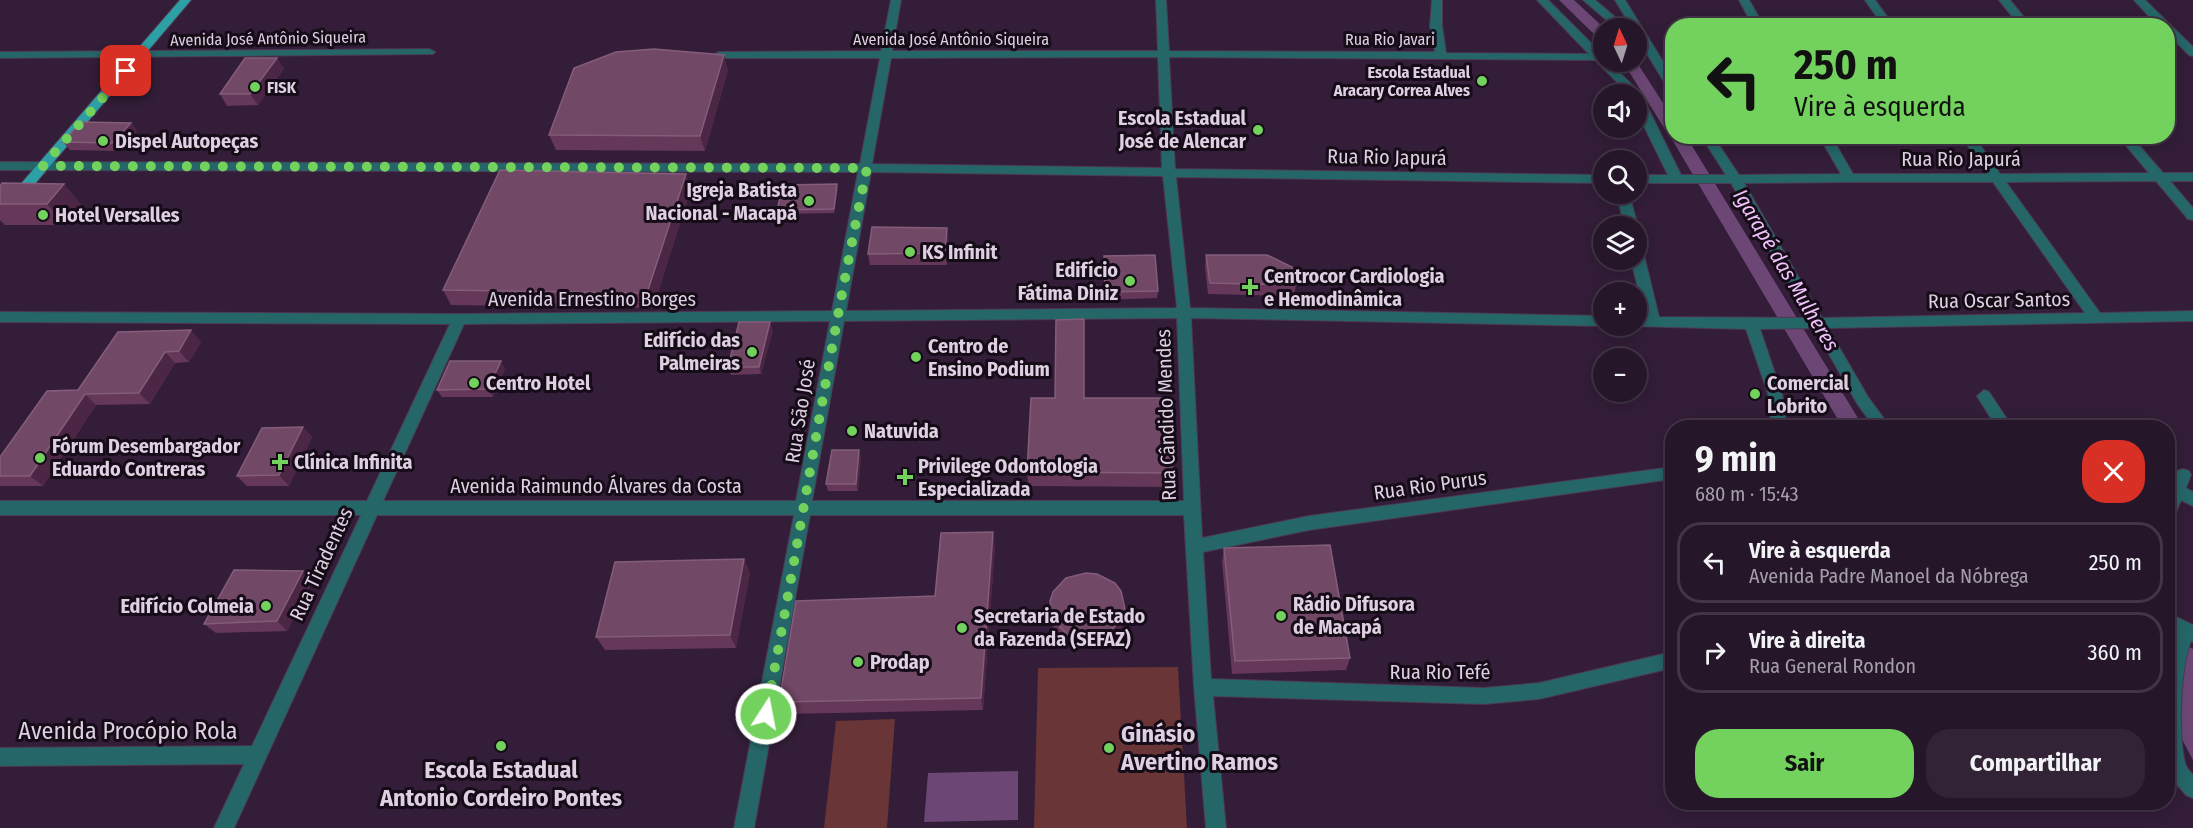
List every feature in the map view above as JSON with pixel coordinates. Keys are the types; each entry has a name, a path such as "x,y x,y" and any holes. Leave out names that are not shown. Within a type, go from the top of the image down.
{"main road":[{"path":"0,216 186,0"}],"street":[{"name":"Rua São José","path":"744,828 805,508 836,317 867,168 896,0"},
{"name":"Rua Cândido Mendes","path":"1161,0 1169,174 1184,313 1192,508 1203,687 1216,828"},
{"path":"1437,0 1436,26 1441,56"},
{"path":"1542,0 1593,54"},
{"path":"1588,0 1610,18"},
{"path":"1620,0 1665,74"},
{"path":"1743,0 1754,18"},
{"path":"1870,0 1882,18"},
{"path":"2004,0 2019,18"},
{"path":"2139,0 2157,18"},
{"path":"2175,36 2193,53"},
{"path":"1647,50 1652,54"},
{"name":"Avenida José Antônio Siqueira","path":"0,55 140,56 429,52"},
{"name":"Avenida José Antônio Siqueira","path":"720,56 1184,54"},
{"name":"Rua Rio Javari","path":"1184,54 1593,57"},
{"path":"1616,72 1626,84"},
{"path":"1647,116 1683,180"},
{"path":"1712,144 1820,323 1863,401 1878,420"},
{"path":"1830,144 1850,179"},
{"path":"1973,144 2096,318"},
{"path":"2131,144 2193,216"},
{"name":"Rua Rio Japurá","path":"0,166 867,168 1593,179"},
{"name":"Rua Rio Japurá","path":"1683,180 2193,177"},
{"path":"1647,179 1683,180"},
{"path":"1641,270 1653,322"},
{"path":"1184,313 1593,321"},
{"name":"Avenida Ernestino Borges","path":"0,317 459,319 1184,313"},
{"name":"Rua Oscar Santos","path":"1759,324 2193,316"},
{"name":"Rua Tiradentes","path":"224,828 459,319"},
{"path":"1647,322 1759,324 1775,394 1778,420"},
{"path":"1984,396 2000,420"},
{"name":"Rua Rio Purus","path":"1194,547 1309,523 1665,474"},
{"path":"2175,490 2193,499"},
{"name":"Avenida Raimundo Álvares da Costa","path":"0,507 1192,508"},
{"path":"2175,673 2186,637"},
{"name":"Rua Rio Tefé","path":"1203,687 1484,696 1539,691 1665,662"},
{"name":"Avenida Procópio Rola","path":"0,757 256,755"},
{"path":"2175,771 2193,789"}],"shaded area":[{"path":"2175,639 2193,649 2193,760 2175,726"},
{"name":"Ginásio Avertino Ramos","path":"1178,667 1187,828 1034,828 1038,668"},
{"path":"895,719 887,828 824,828 836,721"},
{"path":"1018,771 1018,820 924,822 928,773"}],"building":[{"path":"654,49 724,55 700,136 549,135 574,68 616,52"},
{"path":"245,58 277,58 250,94 220,94"},
{"path":"81,122 131,123 112,143 63,142"},
{"path":"500,170 686,174 647,293 443,290"},
{"path":"2,183 64,184 47,204 0,204"},
{"name":"Igreja Batista Nacional - Macapá","path":"837,184 834,209 777,210 783,185"},
{"path":"872,227 947,228 945,253 868,254"},
{"name":"Edifício Fátima Diniz","path":"1155,255 1158,291 1105,292 1104,256"},
{"path":"1206,255 1267,255 1292,267 1296,285 1210,283"},
{"path":"1084,319 1084,398 1168,398 1173,473 1027,472 1031,398 1055,398 1056,320"},
{"name":"Edifício das Palmeiras","path":"739,322 770,322 759,367 728,367"},
{"path":"191,330 179,351 165,352 139,393 85,394 30,476 0,476 0,457 47,391 78,390 118,332"},
{"name":"Centro Hotel","path":"450,361 501,361 488,389 437,390"},
{"path":"303,427 279,475 237,476 262,428"},
{"path":"832,450 859,450 856,484 826,484"},
{"path":"993,532 981,698 779,702 796,601 935,596 941,533"},
{"name":"Rádio Difusora de Macapá","path":"1330,545 1350,658 1235,661 1224,548"},
{"path":"744,559 730,635 596,637 615,562"},
{"name":"Edifício Colmeia","path":"234,570 303,571 277,621 204,624"},
{"path":"1086,573 1097,574 1115,583 1121,591 1125,609 1122,618 1109,633 1099,637 1077,638 1067,634 1053,620 1050,601 1053,592 1066,578"}],"waterway":[{"name":"Igarapé das Mulheres","path":"1566,0 1593,26"},
{"name":"Igarapé das Mulheres","path":"1636,72 1665,117"},
{"name":"Igarapé das Mulheres","path":"1683,144 1849,420"}],"place":[{"name":"Escola Estadual Aracary Correa Alves","path":"1482,81"},
{"name":"FISK","path":"255,87"},
{"name":"Escola Estadual José de Alencar","path":"1258,130"},
{"name":"Dispel Autopeças","path":"103,141"},
{"name":"Igreja Batista Nacional - Macapá","path":"809,201"},
{"name":"Hotel Versalles","path":"43,215"},
{"name":"KS Infinit","path":"910,252"},
{"name":"Edifício Fátima Diniz","path":"1130,281"},
{"name":"Centrocor Cardiologia e Hemodinâmica","path":"1250,287"},
{"name":"Edifício das Palmeiras","path":"752,352"},
{"name":"Centro de Ensino Podium","path":"916,357"},
{"name":"Centro Hotel","path":"474,383"},
{"name":"Comercial Lobrito","path":"1755,394"},
{"name":"Natuvida","path":"852,431"},
{"name":"Fórum Desembargador Eduardo Contreras","path":"40,458"},
{"name":"Clínica Infinita","path":"280,462"},
{"name":"Privilege Odontologia Especializada","path":"905,477"},
{"name":"Edifício Colmeia","path":"266,606"},
{"name":"Rádio Difusora de Macapá","path":"1281,616"},
{"name":"Secretaria de Estado da Fazenda (SEFAZ)","path":"962,628"},
{"name":"Prodap","path":"858,662"},
{"name":"Escola Estadual Antonio Cordeiro Pontes","path":"501,746"},
{"name":"Ginásio Avertino Ramos","path":"1109,748"}],"route":[{"path":"126,71 43,166 867,168 836,317 805,508 766,714"}]}
